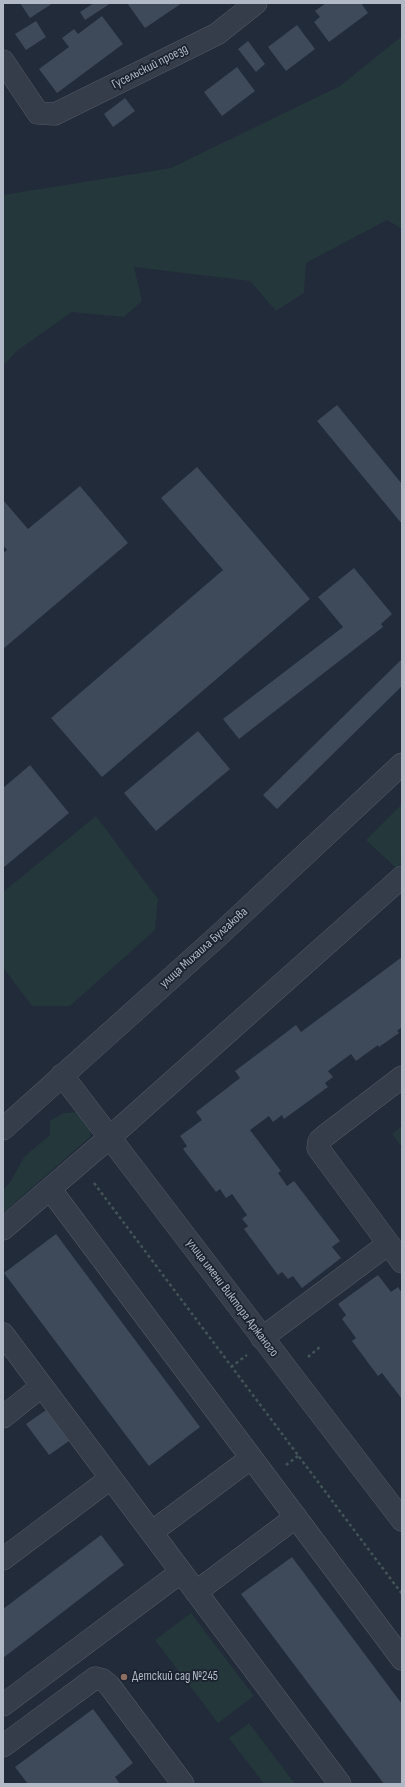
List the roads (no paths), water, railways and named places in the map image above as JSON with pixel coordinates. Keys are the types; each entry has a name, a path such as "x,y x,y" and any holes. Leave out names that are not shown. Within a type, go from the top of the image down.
{"street":[{"name":"Гусельский проезд","path":"3,61 38,113 55,114 217,34 256,3"},
{"name":"улица Михаила Булгакова","path":"3,1129 293,868 402,764"},
{"path":"3,1229 109,1138 402,877"},
{"name":"улица имени Виктора Аржаного","path":"62,1075 109,1138 255,1346 402,1520"},
{"path":"402,1077 326,1134 319,1141 318,1148 402,1262"},
{"path":"50,1189 402,1659"},
{"path":"255,1346 388,1244"},
{"path":"3,1334 340,1784"},
{"path":"3,1418 42,1386"},
{"path":"152,1532 251,1458"},
{"path":"3,1559 111,1478"},
{"path":"196,1592 296,1517"},
{"path":"3,1705 181,1572"},
{"path":"3,1746 88,1681 95,1678 103,1680 109,1685 183,1784"}],"place":[{"name":"Детский сад №245","path":"124,1677"}]}
